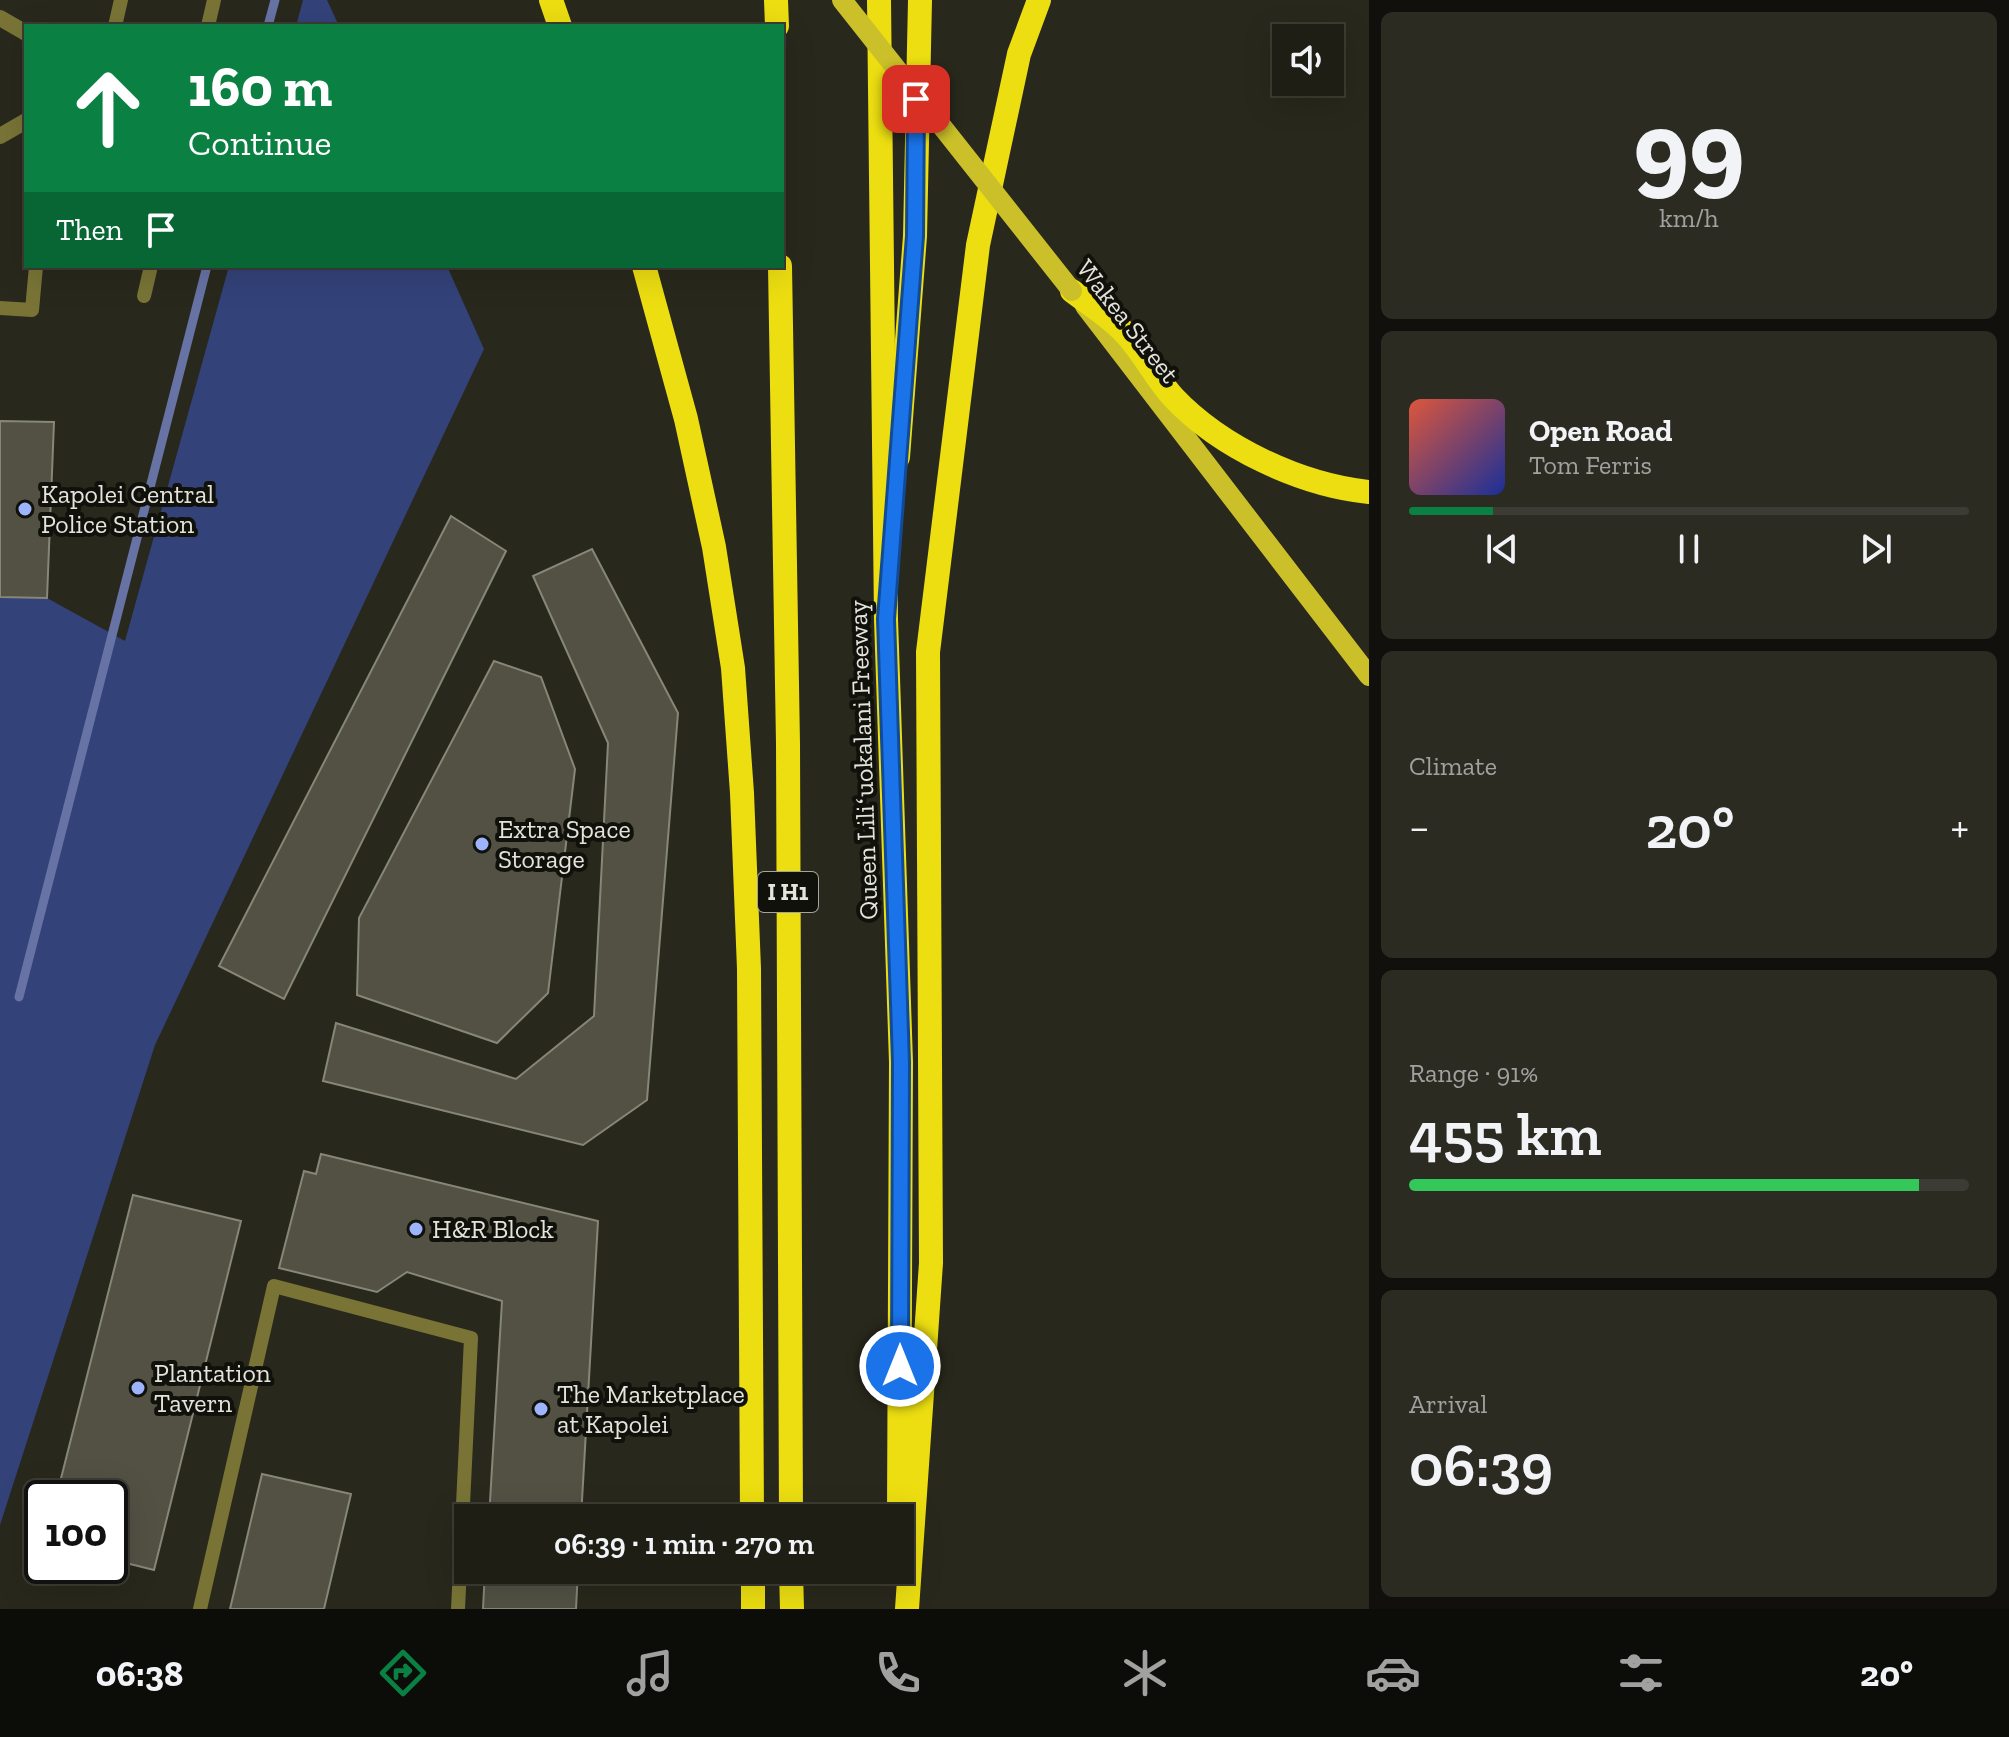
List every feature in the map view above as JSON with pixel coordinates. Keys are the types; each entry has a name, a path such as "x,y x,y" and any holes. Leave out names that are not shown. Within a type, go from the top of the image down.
{"highway":[{"path":"551,0 559,24"},
{"path":"776,0 777,24"},
{"name":"Queen Liliʻuokalani Freeway","path":"879,0 886,619 901,1062 899,1504"},
{"path":"886,619 915,236 920,0"},
{"path":"907,1609 931,1263 928,652 978,245 1016,66 1039,0"},
{"path":"645,268 689,433 714,547 733,668 749,969 752,1504"},
{"name":"I H1","path":"780,268 788,744 791,1504"},
{"path":"1072,291 1125,333 1174,397 1207,425 1281,467 1321,482 1369,492"},
{"path":"753,1584 753,1609"},
{"path":"791,1584 792,1609"},
{"path":"899,1584 899,1609"}],"main road":[{"name":"Wakea Street","path":"842,0 1072,291 1369,676"}],"street":[{"path":"0,18 24,32"},
{"path":"0,136 24,127"}],"lane":[{"path":"115,24 121,0"},
{"path":"208,24 214,0"},
{"path":"0,308 32,310 36,268"},
{"path":"144,296 151,268"},
{"path":"200,1609 274,1286 471,1338 458,1609"}],"shaded area":[{"path":"303,0 327,0 338,24 297,24"},
{"path":"228,268 448,268 484,349 155,1045 0,1525 0,597 47,598 125,641"}],"building":[{"name":"Kapolei Central Police Station","path":"0,421 54,422 47,598 0,597"},
{"path":"451,516 506,551 284,999 219,966"},
{"path":"592,549 678,713 647,1100 583,1145 323,1081 336,1023 516,1079 594,1016 608,743 533,576"},
{"name":"Extra Space Storage","path":"494,661 541,677 575,769 548,993 497,1043 357,995 359,918"},
{"name":"The Marketplace at Kapolei","path":"321,1154 598,1221 582,1504 490,1504 502,1301 407,1272 377,1292 279,1268 304,1171 316,1174"},
{"path":"133,1195 241,1221 154,1570 128,1564 128,1480 61,1480"},
{"path":"262,1474 351,1494 324,1609 230,1609"},
{"path":"484,1584 577,1584 576,1609 483,1609"}],"waterway":[{"path":"269,24 275,0"},
{"path":"19,997 206,268"}],"place":[{"name":"Kapolei Central Police Station","path":"25,509"},
{"name":"Extra Space Storage","path":"482,844"},
{"name":"H&R Block","path":"416,1229"},
{"name":"Plantation Tavern","path":"138,1388"},
{"name":"The Marketplace at Kapolei","path":"541,1409"}],"route":[{"path":"900,1366 901,1062 886,619 915,236 916,99"}]}
